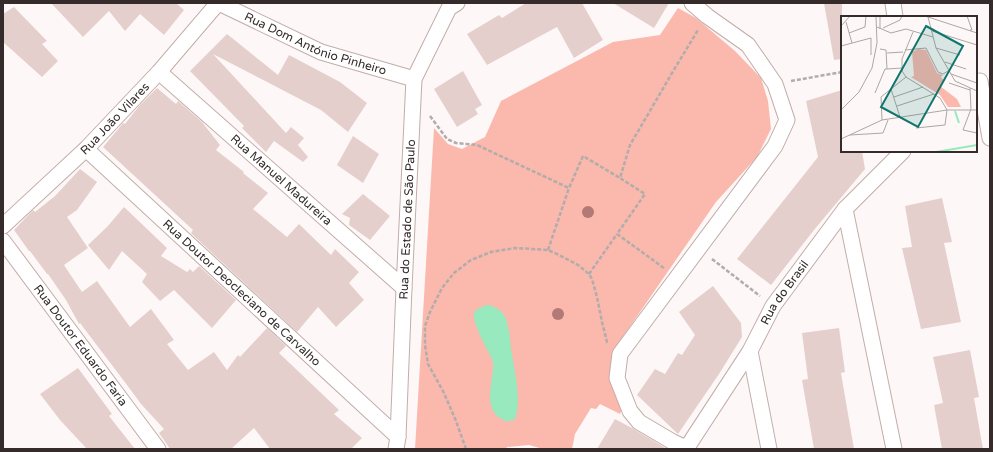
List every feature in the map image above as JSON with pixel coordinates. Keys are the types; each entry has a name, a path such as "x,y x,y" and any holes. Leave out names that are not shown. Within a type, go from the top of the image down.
{"street":[{"name":"Rua João Vilares","path":"3,226 86,149 159,72 219,3"},
{"name":"Rua Dom António Pinheiro","path":"219,3 321,52 414,79"},
{"name":"Rua do Estado de São Paulo","path":"397,443 414,79 449,8 457,3"},
{"path":"686,449 639,422 630,411 617,378 620,354 776,146 787,120 775,84 748,45 707,16 692,3"},
{"path":"893,3 895,16"},
{"name":"Rua Manuel Madureira","path":"159,72 404,288"},
{"path":"982,79 990,138"},
{"name":"Rua Doutor Deocleciano de Carvalho","path":"86,149 397,443"},
{"name":"Rua do Brasil","path":"686,449 750,351 773,306 845,210 902,152"},
{"path":"845,210 894,449"},
{"name":"Rua Doutor Eduardo Faria","path":"3,241 158,449"},
{"path":"750,351 769,449"}],"path":[{"path":"620,178 630,145 707,16"},
{"path":"812,77 841,72"},
{"path":"430,122 430,116 448,139 456,143 477,145 569,188"},
{"path":"548,250 569,188 583,156 645,194 590,274"},
{"path":"617,234 677,277"},
{"path":"466,449 450,407 428,364 425,345 425,326 442,288 454,273 471,260 492,252 515,248 548,250 559,254 578,265 590,274 592,279 606,342 620,354"},
{"path":"716,262 750,288"}],"shaded area":[{"path":"678,8 696,18 735,51 761,78 768,101 771,129 757,157 716,202 613,351 611,377 624,404 620,414 600,404 596,409 591,408 575,434 572,449 543,449 529,445 507,447 506,449 415,449 434,128 448,144 462,149 485,137 501,101 613,42 660,35"},
{"path":"486,305 501,311 506,319 510,336 518,394 515,419 511,421 506,421 500,418 494,413 491,406 490,391 493,361 477,328 474,315 476,310"}],"building":[{"path":"51,3 176,3 184,10 164,35 140,14 125,31 109,11 83,37"},
{"path":"526,3 582,3 603,40 574,58 557,27 487,65 467,34 499,15 502,18"},
{"path":"613,3 669,3 654,28"},
{"path":"824,3 842,3 841,59 834,60"},
{"path":"14,7 47,41 42,44 58,61 42,77 3,42 3,14"},
{"path":"227,34 278,75 289,55 340,82 367,103 348,132 321,110 213,54 286,133 291,127 304,138 298,145 308,157 303,162 274,141 266,152 242,128 244,126 190,71"},
{"path":"463,71 482,105 475,109 478,114 457,127 434,89"},
{"path":"157,88 176,104 178,101 202,122 220,145 216,150 268,193 253,209 287,237 299,224 331,255 335,249 359,272 349,283 364,300 336,327 318,307 297,332 195,237 191,233 193,230 103,147 123,123 125,124 139,106"},
{"path":"841,90 841,152 862,152 865,169 814,230 771,285 737,259 818,157 806,101"},
{"path":"353,136 379,154 363,183 337,165"},
{"path":"80,169 97,182 77,210 67,217 88,248 64,265 82,292 97,281 130,327 151,309 174,340 167,344 188,370 214,352 227,370 238,355 240,357 267,328 286,346 279,353 339,410 334,414 362,438 351,449 270,449 254,428 231,449 170,449 159,433 164,429 141,404 80,323 79,324 66,300 14,230 33,210 35,212 55,196"},
{"path":"363,194 390,216 370,240 349,225 350,218 342,214"},
{"path":"942,198 952,242 944,243 961,322 921,329 902,248 912,247 905,206"},
{"path":"124,207 167,248 161,256 187,272 190,269 193,272 199,266 236,300 212,328 174,290 160,301 142,282 147,274 122,251 109,270 88,245 107,227"},
{"path":"713,286 741,323 742,337 678,434 637,395 655,369 665,374 678,353 682,355 695,335 679,312"},
{"path":"839,328 845,372 841,373 854,449 814,449 802,380 808,379 802,333"},
{"path":"970,350 979,397 974,398 983,449 942,449 934,405 943,403 933,357"},
{"path":"78,368 112,414 109,416 135,449 87,449 60,420 40,394"},
{"path":"615,419 632,428 667,449 597,449"}]}
